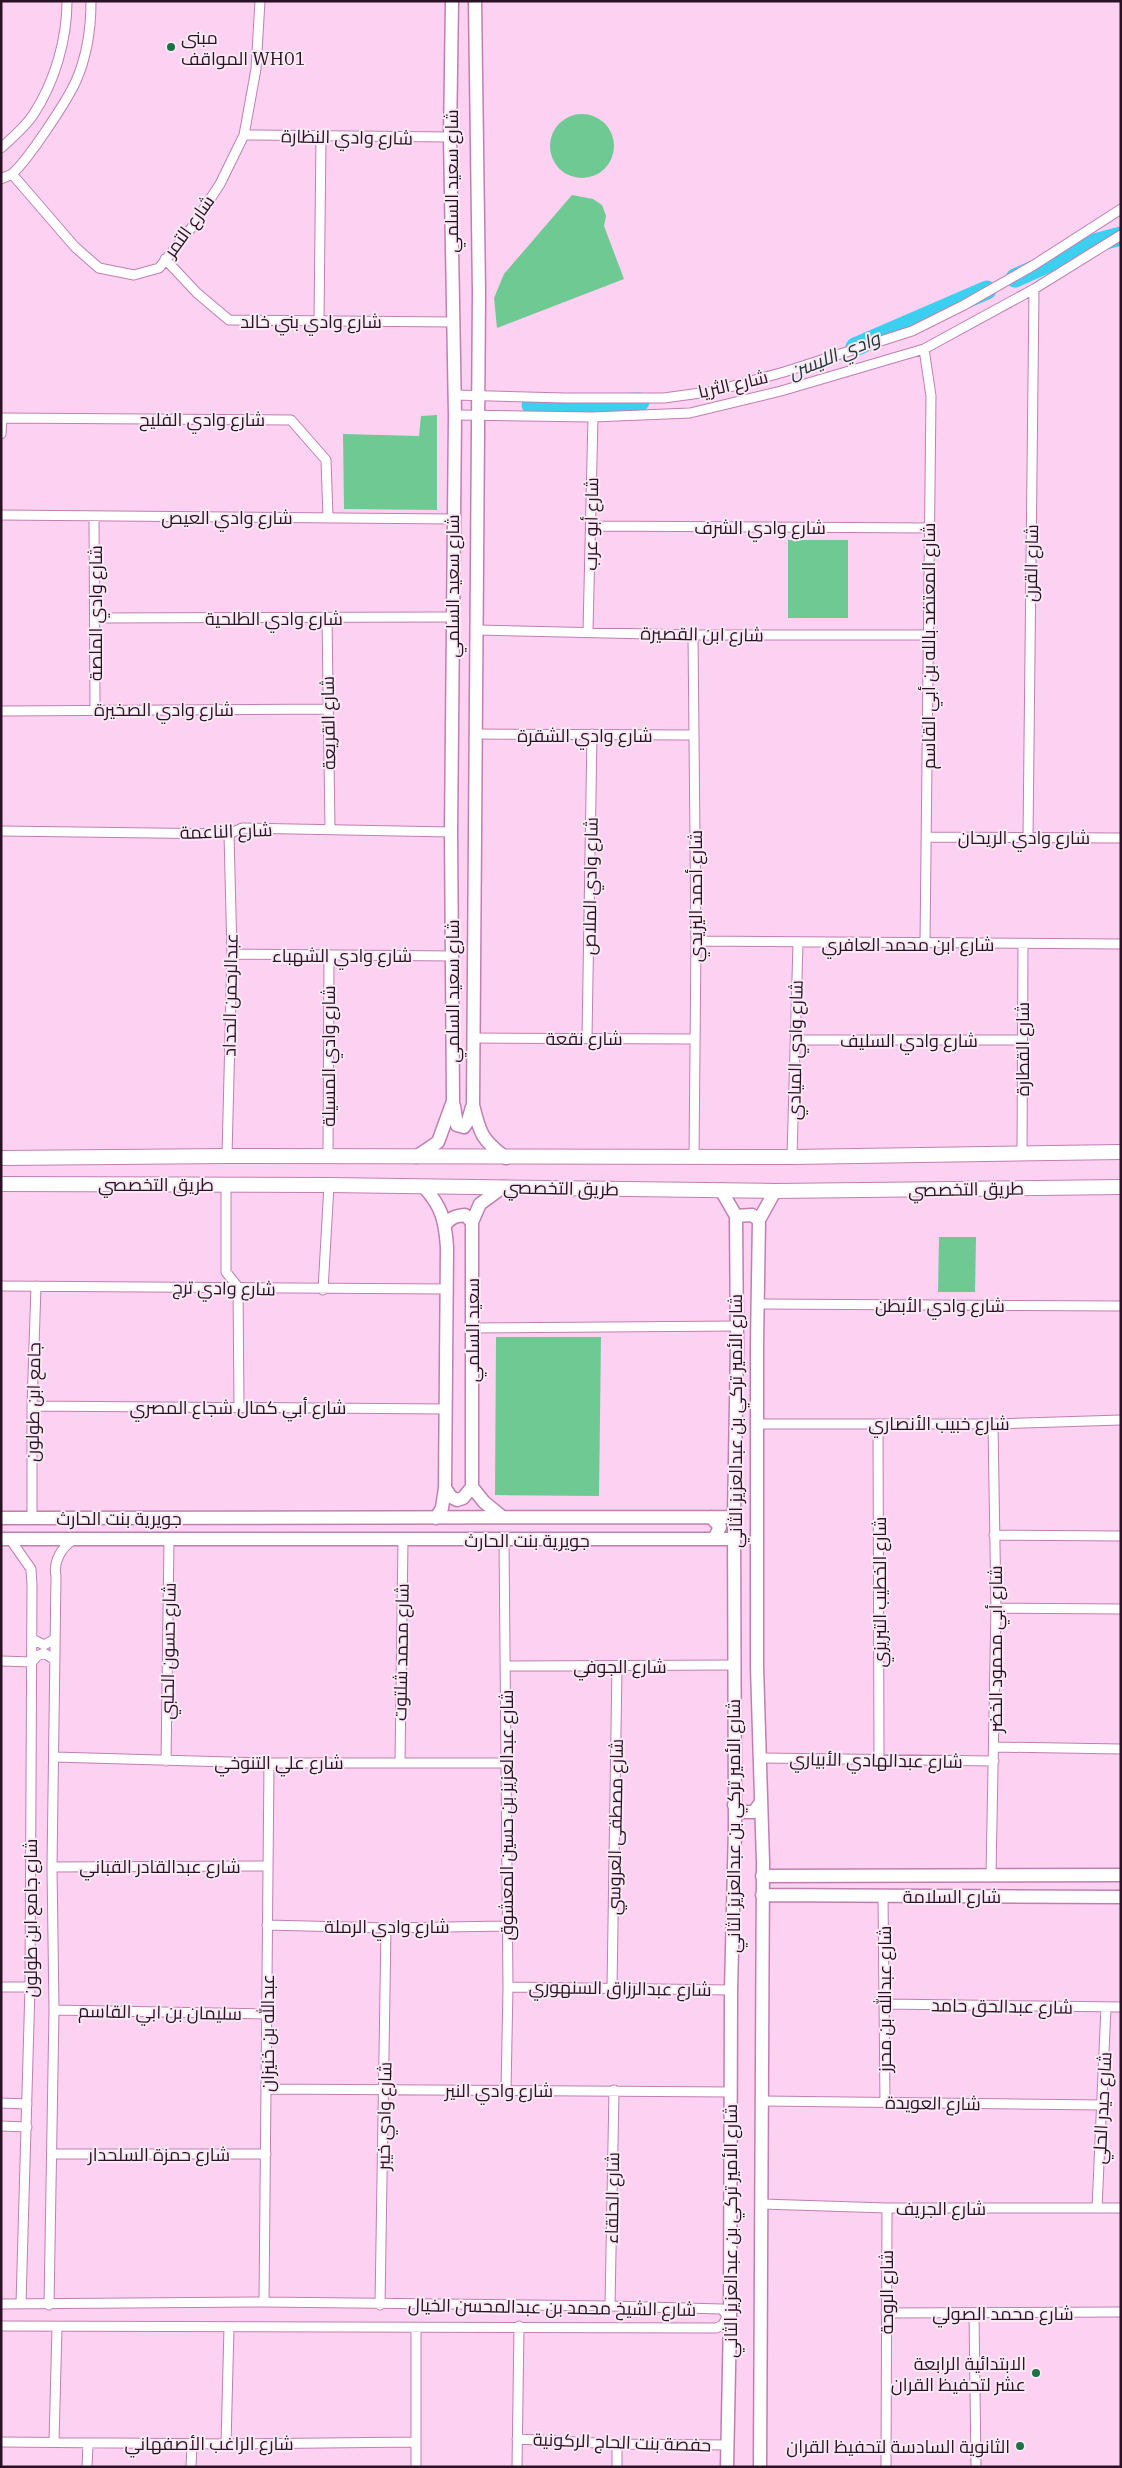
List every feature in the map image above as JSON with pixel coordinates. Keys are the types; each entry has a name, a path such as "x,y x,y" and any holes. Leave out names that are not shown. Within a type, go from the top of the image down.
{"main road":[{"name":"طريق التخصصي","path":"1,1158 227,1156 506,1158 792,1157 1120,1151"},
{"name":"طريق التخصصي","path":"1,1184 226,1184 775,1191 1121,1187"}],"street":[{"path":"1,148 33,115 50,83 67,23 67,1"},
{"path":"1,179 12,174 40,138 76,82 84,56 91,21 91,1"},
{"name":"شارع التمر","path":"12,174 75,247 98,268 134,275 159,268 192,227 220,184 244,135 256,69 260,1"},
{"name":"شارع سعيد السلمي","path":"416,1157 438,1142 453,1101 451,832 455,394 452,322 450,137 452,1"},
{"name":"شارع سعيد السلمي","path":"475,1 479,182 476,414 478,630 474,831 473,1105 478,1127 486,1143 506,1158"},
{"name":"شارع وادي النظارة","path":"244,135 450,137"},
{"path":"319,320 321,136"},
{"name":"شارع الثريا","path":"455,394 565,398 664,398 715,391 784,372 921,326 964,305 1034,265 1121,209"},
{"name":"شارع الثريا","path":"455,415 593,417 690,413 782,391 924,349 1034,290 1121,235"},
{"name":"شارع وادي بني خالد","path":"166,259 197,293 229,320 452,322"},
{"name":"شارع القرن","path":"1028,836 1034,290"},
{"name":"شارع المعتضد بالله بن أبي القاسم","path":"924,349 931,396 925,943"},
{"name":"شارع أبو عرب","path":"588,632 592,526 593,417"},
{"path":"1,434 2,418"},
{"name":"شارع وادي الفليح","path":"2,418 291,420 326,460 328,517"},
{"name":"شارع وادي العيص","path":"1,515 453,519"},
{"name":"شارع وادي الملصة","path":"94,516 95,709"},
{"name":"شارع وادي الشرف","path":"592,526 929,528"},
{"name":"شارع وادي الطلحية","path":"95,618 452,618"},
{"name":"شارع القريعة","path":"327,618 330,829"},
{"name":"شارع ابن القصيرة","path":"478,630 693,635 927,635"},
{"name":"شارع أحمد اليزيدي","path":"693,635 696,941 694,1157"},
{"name":"شارع وادي الصخيرة","path":"1,711 328,709"},
{"name":"شارع وادي الشقرة","path":"476,734 693,735"},
{"name":"شارع وادي الملاص","path":"587,1038 592,734"},
{"name":"شارع الناعمة","path":"1,831 229,834 242,828 451,832"},
{"path":"451,832 474,831"},
{"name":"عبدالرحمن الحداد","path":"227,1156 232,954 229,834"},
{"name":"شارع وادي الريحان","path":"927,837 1028,836 1121,838"},
{"name":"شارع ابن محمد العافري","path":"696,941 1121,944"},
{"name":"شارع وادي الميادي","path":"792,1157 798,943"},
{"name":"شارع القطارة","path":"1022,1154 1021,1040 1024,944"},
{"name":"شارع وادي الشهباء","path":"232,954 452,956"},
{"name":"شارع وادي المسيلة","path":"328,1156 329,956"},
{"name":"شارع نقعة","path":"474,1038 694,1039"},
{"name":"شارع وادي السليف","path":"796,1040 1021,1040"},
{"path":"453,1053 473,1054"},
{"path":"453,1101 457,1125 464,1126 468,1121 473,1105"},
{"path":"226,1184 226,1272 238,1287 239,1407"},
{"path":"323,1290 329,1185"},
{"name":"سعيد السلمي","path":"424,1187 438,1202 446,1225 445,1488 442,1508 436,1518"},
{"path":"446,1225 450,1219 465,1215 472,1222 480,1204 503,1187"},
{"name":"شارع الأمير تركي بن عبدالعزيز الثاني","path":"721,1190 736,1216 737,1326 734,1517 730,2320 727,2467"},
{"name":"شارع الأمير تركي بن عبدالعزيز الثاني","path":"760,2467 763,2101 761,1802 757,1667 757,1343 759,1220 775,1191"},
{"path":"736,1216 752,1215 759,1220"},
{"name":"سعيد السلمي","path":"472,1222 472,1487"},
{"name":"شارع وادي ترج","path":"1,1286 238,1287 323,1290 446,1289"},
{"name":"جامع ابن طولون","path":"32,1518 32,1406 36,1286"},
{"path":"736,1303 758,1304"},
{"name":"شارع وادي الأبطن","path":"758,1304 1121,1306"},
{"path":"473,1328 737,1326"},
{"path":"737,1346 748,1356 752,1354 757,1343"},
{"path":"737,1373 747,1360 754,1363 757,1372"},
{"name":"شارع أبي كمال شجاع المصري","path":"32,1406 444,1410"},
{"name":"شارع خبيب الأنصاري","path":"757,1424 993,1424 1121,1420"},
{"name":"شارع الخطيب التبريزي","path":"878,1424 879,1761"},
{"name":"شارع أبي محمود الخضر","path":"991,1875 996,1608 993,1424"},
{"path":"445,1488 451,1497 457,1500 463,1498 472,1487 484,1502 501,1516"},
{"path":"710,1517 720,1527 714,1539"},
{"name":"جويرية بنت الحارث","path":"1,1518 734,1517"},
{"path":"296,1518 304,1523 305,1529 304,1535 296,1540"},
{"path":"320,1540 312,1535 313,1529 322,1518"},
{"path":"994,1535 1121,1536"},
{"name":"جويرية بنت الحارث","path":"5,1539 734,1539"},
{"name":"شارع جامع ابن طولون","path":"5,1539 31,1569 30,1987 21,2304"},
{"name":"شارع جامع ابن طولون","path":"50,2304 54,2010 52,1867 55,1660 54,1566 65,1545 73,1539"},
{"name":"شارع حسون الحلبي","path":"166,1761 169,1540"},
{"name":"شارع محمد شلتوت","path":"400,1763 403,1540"},
{"name":"شارع عبدالعزيز بن حسين المعشوق","path":"504,1540 506,1666 504,1763 508,1986 506,2090"},
{"path":"996,1608 1121,1609"},
{"path":"32,1638 44,1645 55,1639"},
{"path":"1,1661 32,1662 36,1656 44,1653 55,1660"},
{"path":"734,1665 757,1667"},
{"name":"شارع الجوفي","path":"506,1666 734,1665"},
{"name":"شارع مصطفى العروسي","path":"612,1988 617,1666"},
{"path":"994,1747 1121,1749"},
{"name":"شارع علي التنوخي","path":"54,1757 269,1763 504,1763"},
{"name":"شارع عبدالهادي الأبياري","path":"759,1758 994,1761"},
{"name":"عبدالله بن خنيزان","path":"264,2302 269,1763"},
{"path":"734,1805 740,1812 749,1813 754,1812 761,1802"},
{"name":"شارع عبدالقادر القباني","path":"52,1867 268,1866"},
{"path":"762,1876 1121,1875"},
{"path":"781,1876 774,1886 784,1895"},
{"path":"883,1895 884,1876"},
{"name":"شارع السلامة","path":"762,1895 1121,1897"},
{"name":"شارع عبدالله بن محرز","path":"883,1895 885,2103"},
{"name":"شارع وادي الرملة","path":"267,1925 386,1928 506,1926"},
{"name":"شارع وادي خيبر","path":"380,2305 386,1928"},
{"name":"شارع عبدالرزاق السنهوري","path":"508,1986 731,1990"},
{"path":"1,1987 30,1987"},
{"name":"شارع عبدالحق حامد","path":"884,2004 1121,2007"},
{"name":"شارع حيدر الحلي","path":"1097,2208 1106,2007"},
{"name":"سليمان بن ابي القاسم","path":"54,2010 267,2014"},
{"name":"شارع وادي النير","path":"266,2089 731,2092"},
{"name":"شارع الحلقاء","path":"610,2306 614,2090"},
{"name":"شارع العويدة","path":"763,2101 1103,2105"},
{"path":"1,2104 27,2104"},
{"path":"1,2126 27,2127"},
{"name":"شارع حمزة السلحدار","path":"52,2154 266,2154"},
{"name":"شارع الجريف","path":"762,2204 887,2208 1121,2208"},
{"name":"شارع الروحة","path":"886,2467 887,2208"},
{"name":"شارع الشيخ محمد بن عبدالمحسن الخيال","path":"1,2304 264,2302 380,2305 610,2306 722,2309 727,2316 723,2325 716,2328 1,2326"},
{"name":"شارع محمد الصولي","path":"886,2313 1121,2312"},
{"path":"974,2313 976,2467"},
{"path":"517,2467 519,2326"},
{"path":"54,2442 57,2327"},
{"path":"226,2444 229,2327"},
{"path":"416,2328 416,2467"},
{"name":"حفصة بنت الحاج الركونية","path":"517,2439 617,2444 727,2445"},
{"name":"شارع الراغب الأصفهاني","path":"1,2442 192,2444 416,2442"},
{"path":"87,2467 88,2443"},
{"path":"191,2467 192,2444"},
{"path":"617,2444 617,2467"}],"green space":[{"path":"582,114 600,120 608,128 614,146 608,164 600,172 582,178 564,172 556,164 550,146 556,128 564,120"},
{"path":"572,195 593,199 602,205 606,216 604,226 624,279 497,328 494,298 504,274"},
{"path":"437,415 437,510 344,509 343,434 419,436 421,416"},
{"path":"788,540 848,540 848,618 788,618"},
{"path":"939,1237 976,1237 975,1292 938,1292"},
{"path":"496,1337 601,1337 599,1496 495,1495"}],"waterway":[{"name":"وادي الليسن","path":"1015,278 1091,244 1121,236"},
{"name":"وادي الليسن","path":"855,347 987,290"},
{"name":"وادي الليسن","path":"531,405 640,402"}],"place":[{"name":"مبنى المواقف WH01","path":"171,47"},
{"name":"الابتدائية الرابعة عشر لتحفيظ القران","path":"1036,2373"},
{"name":"الثانوية السادسة لتحفيظ القران","path":"1020,2446"}]}
